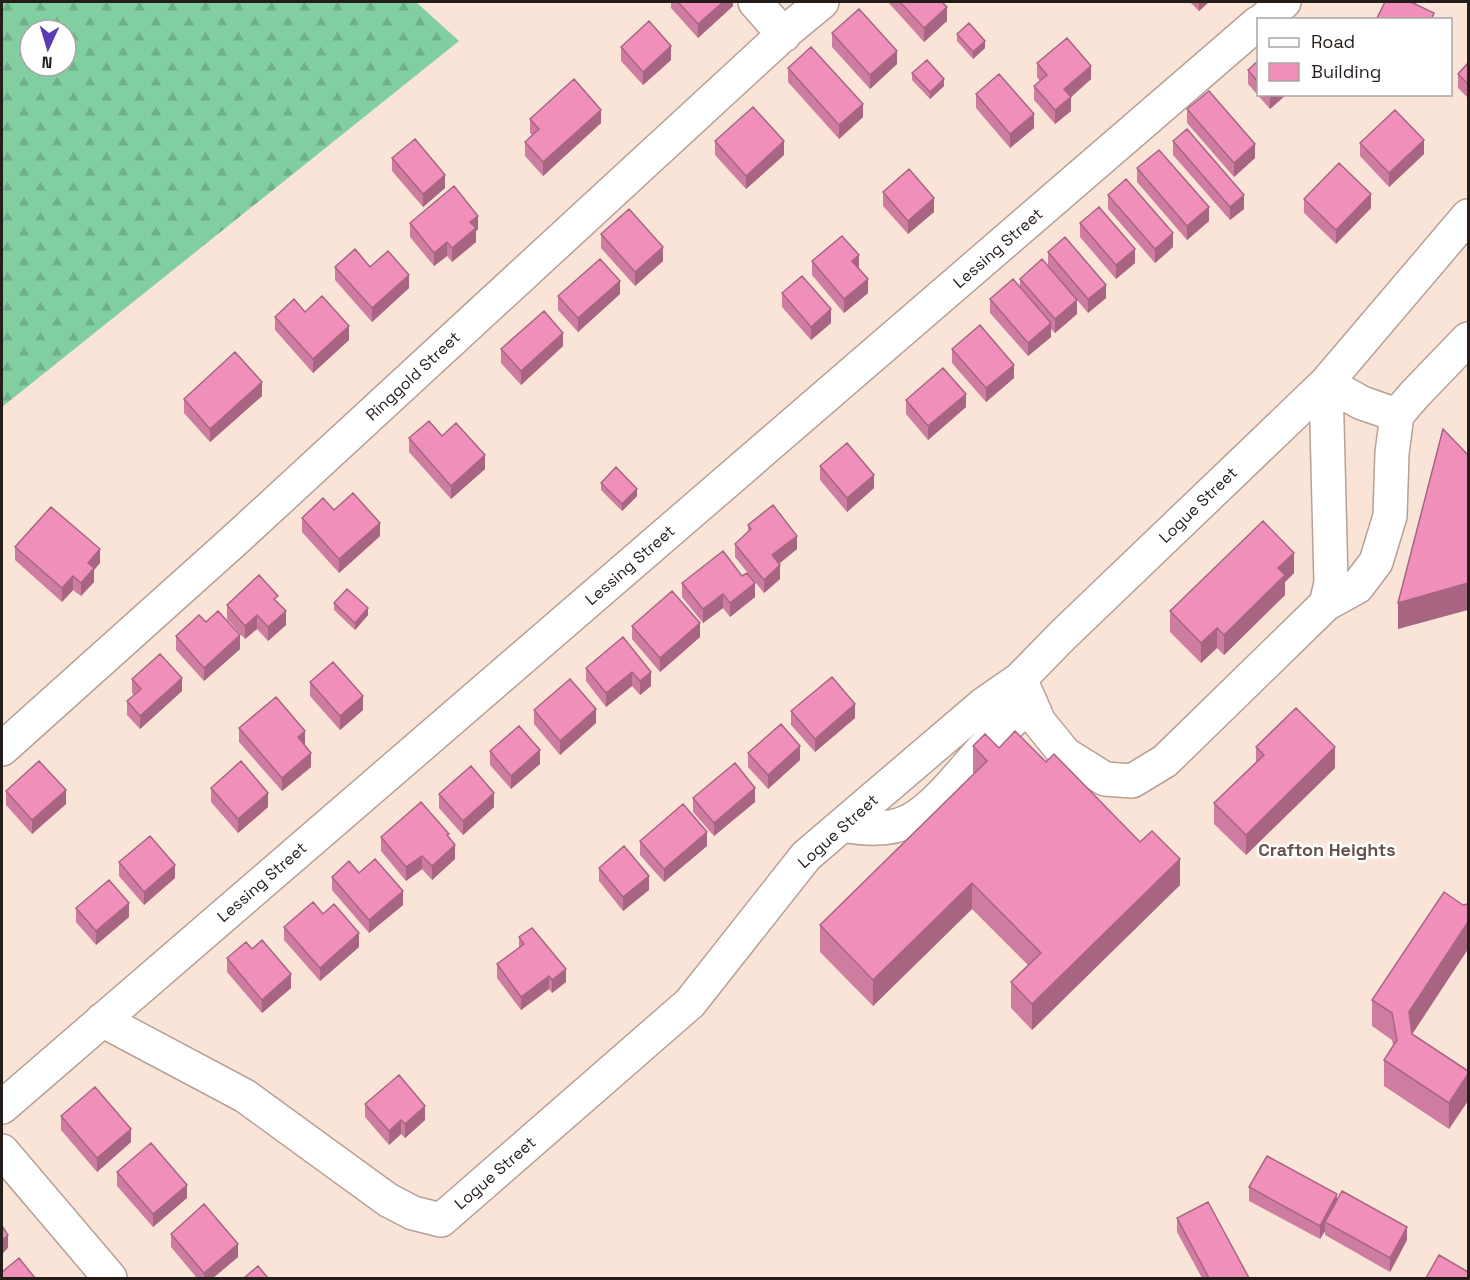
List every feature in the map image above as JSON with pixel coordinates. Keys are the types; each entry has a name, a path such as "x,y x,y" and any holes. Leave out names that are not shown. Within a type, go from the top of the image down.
{"street":[{"path":"755,2 784,34"},
{"name":"Ringgold Street","path":"2,749 236,539 784,34 822,2"},
{"path":"1265,18 1284,2"},
{"name":"Lessing Street","path":"2,1107 1257,25"},
{"name":"Logue Street","path":"102,1020 245,1096 388,1200 413,1213 441,1220 690,1003 806,856 984,704 1026,691 1063,635 1326,382 1468,216"},
{"path":"1026,691 1039,722 1065,754 1105,779 1131,781 1165,761 1326,604 1357,587 1376,562 1390,516 1392,453 1397,415 1415,393 1468,339"},
{"path":"1326,382 1362,403 1397,415"},
{"path":"1326,382 1330,583 1326,604"},
{"path":"843,825 882,828 910,821 926,810 984,747 1026,691"},
{"path":"2,1151 110,1278"}],"green space":[{"path":"2,2 416,2 459,41 2,407"}],"building":[{"path":"678,2 723,2 698,24"},
{"path":"900,2 942,2 947,7 924,28"},
{"path":"1385,2 1411,2 1434,13 1432,18 1377,18"},
{"path":"859,9 897,51 870,75 832,33"},
{"path":"649,21 671,46 643,72 621,47"},
{"path":"969,23 985,41 973,52 957,34"},
{"path":"1067,38 1091,66 1064,89 1071,97 1055,110 1034,86 1047,75 1037,63"},
{"path":"811,47 863,104 839,125 788,68"},
{"path":"927,60 944,79 930,92 912,73"},
{"path":"1257,62 1257,81 1248,70"},
{"path":"1468,63 1468,84 1458,74"},
{"path":"999,74 1034,114 1010,134 976,94"},
{"path":"574,79 601,110 543,162 525,142 539,129 530,119"},
{"path":"1209,91 1255,144 1234,163 1187,109"},
{"path":"753,107 784,141 746,176 715,141"},
{"path":"1395,110 1424,140 1389,173 1360,143"},
{"path":"1187,129 1244,195 1230,207 1173,141"},
{"path":"415,139 445,175 423,194 392,158"},
{"path":"1159,150 1209,207 1187,226 1137,168"},
{"path":"1339,163 1371,194 1336,230 1304,199"},
{"path":"909,169 934,198 908,221 883,192"},
{"path":"1126,179 1173,233 1155,249 1108,195"},
{"path":"454,186 478,216 470,222 476,228 452,248 447,242 434,253 410,223"},
{"path":"1099,207 1135,249 1116,265 1080,223"},
{"path":"629,209 663,247 635,272 601,234"},
{"path":"842,236 859,255 852,261 868,279 844,299 812,261"},
{"path":"1065,237 1106,285 1088,299 1048,252"},
{"path":"355,249 370,267 388,251 409,275 372,308 335,267"},
{"path":"600,259 620,281 578,318 558,296"},
{"path":"1042,259 1077,300 1055,319 1020,279"},
{"path":"802,276 831,309 811,327 782,293"},
{"path":"1013,279 1051,323 1028,343 990,299"},
{"path":"322,296 349,326 313,359 275,317 294,299 305,312"},
{"path":"544,311 563,333 521,371 501,349"},
{"path":"980,325 1014,365 986,388 952,349"},
{"path":"235,352 262,382 210,429 184,399"},
{"path":"943,368 966,394 928,426 906,400"},
{"path":"429,421 442,436 456,423 485,455 451,486 409,438"},
{"path":"1443,429 1468,455 1468,583 1398,603"},
{"path":"847,443 874,475 847,498 820,466"},
{"path":"616,467 637,489 622,504 601,483"},
{"path":"353,493 380,523 339,559 302,518 323,498 334,510"},
{"path":"773,505 797,536 772,555 780,565 764,580 735,544 751,529 748,525"},
{"path":"51,507 100,549 88,563 94,568 81,583 73,576 62,588 15,547"},
{"path":"1263,521 1294,553 1278,568 1285,575 1224,635 1217,628 1201,643 1170,611"},
{"path":"723,551 742,576 747,573 755,583 730,603 723,594 703,609 682,583"},
{"path":"259,575 278,596 274,599 286,611 268,627 257,615 245,626 227,605"},
{"path":"347,589 368,608 355,623 334,603"},
{"path":"672,591 700,623 660,658 632,626"},
{"path":"218,611 240,635 204,668 176,636 199,615 206,622"},
{"path":"623,637 651,672 640,681 632,672 606,693 586,668"},
{"path":"160,654 182,678 140,716 127,701 141,689 132,679"},
{"path":"333,662 363,696 340,716 310,682"},
{"path":"832,677 855,704 815,739 791,711"},
{"path":"570,679 596,709 560,741 534,710"},
{"path":"276,697 305,731 298,737 311,753 282,778 239,728"},
{"path":"1296,708 1335,747 1246,835 1214,803 1264,755 1256,747"},
{"path":"781,724 800,746 768,775 748,753"},
{"path":"519,726 540,750 511,776 490,751"},
{"path":"1015,731 1046,762 1054,754 1140,842 1152,831 1180,859 1032,1004 1011,982 1041,953 972,883 873,980 820,925 987,761 973,746 985,734 999,748"},
{"path":"39,761 66,790 32,820 6,791"},
{"path":"241,761 268,793 238,819 211,788"},
{"path":"735,763 755,788 714,823 693,798"},
{"path":"471,766 494,793 463,821 439,794"},
{"path":"421,802 449,834 447,835 455,845 432,866 422,856 406,867 381,837"},
{"path":"683,804 707,832 664,869 640,841"},
{"path":"150,836 175,865 144,892 119,862"},
{"path":"624,846 649,876 623,897 599,868"},
{"path":"375,859 403,891 369,920 332,877 349,861 359,873"},
{"path":"109,880 129,903 96,931 76,908"},
{"path":"1444,892 1463,905 1468,904 1468,922 1409,1012 1412,1034 1468,1071 1449,1103 1384,1060 1397,1040 1392,1013 1372,1000"},
{"path":"313,902 323,914 334,904 359,933 320,968 284,927"},
{"path":"532,928 566,969 552,980 549,976 521,997 497,964 524,944 519,937"},
{"path":"262,940 291,974 262,1000 227,958 246,942 252,949"},
{"path":"399,1075 425,1106 405,1124 401,1120 389,1131 365,1104"},
{"path":"95,1087 131,1129 97,1158 61,1116"},
{"path":"151,1143 187,1185 153,1214 117,1172"},
{"path":"1267,1156 1337,1194 1320,1226 1249,1187"},
{"path":"1342,1191 1407,1227 1390,1258 1325,1222"},
{"path":"1208,1202 1249,1278 1209,1278 1177,1218"},
{"path":"204,1204 238,1244 204,1273 171,1234"},
{"path":"2,1226 8,1235 2,1240"},
{"path":"1439,1255 1468,1272 1468,1278 1426,1278"},
{"path":"19,1258 35,1278 2,1278 2,1272"},
{"path":"258,1266 268,1278 244,1278"}],"district":[{"name":"Crafton Heights","path":"1327,849"}]}
